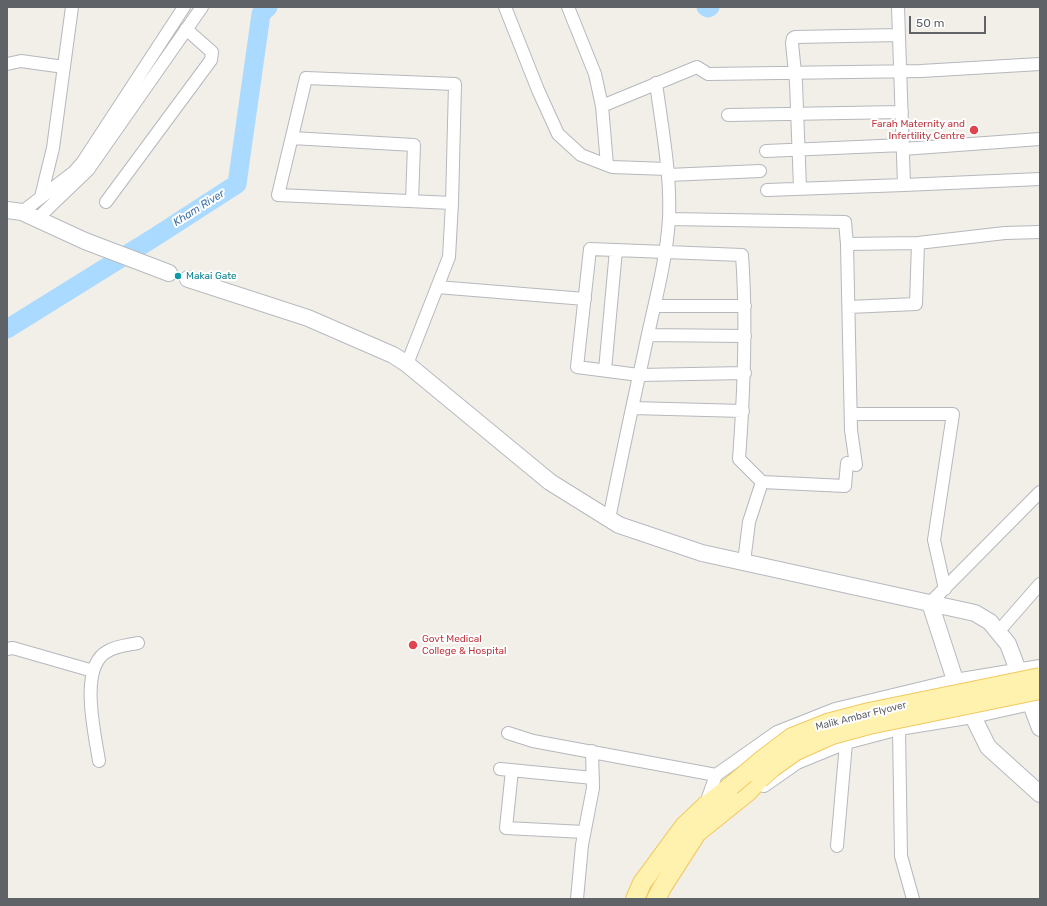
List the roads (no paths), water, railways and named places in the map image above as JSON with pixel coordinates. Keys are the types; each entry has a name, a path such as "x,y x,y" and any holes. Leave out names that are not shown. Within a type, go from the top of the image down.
{"main road":[{"name":"Malik Ambar Flyover","path":"746,785 763,759 792,737 827,723 869,712 1040,677"},
{"name":"Malik Ambar Flyover","path":"635,899 642,883 684,826 705,806 746,785 796,751 832,734 869,725 1037,699"},
{"path":"656,899 662,886 697,833 746,785"}],"street":[{"path":"42,197 53,148 72,7"},
{"path":"14,211 42,197 74,172 82,163 184,7"},
{"path":"37,219 88,170 202,7"},
{"path":"505,7 538,90 558,134 581,155 612,167 668,172 760,171"},
{"path":"568,7 595,74 602,106 606,165"},
{"path":"898,7 904,185"},
{"path":"106,202 210,60 212,52 186,28"},
{"path":"800,188 796,83 792,40 795,37 899,35"},
{"path":"7,64 21,61 64,66"},
{"path":"602,106 698,67 708,74 901,71 1040,64"},
{"path":"407,364 449,257 452,203 455,84 306,78 278,195 452,203"},
{"path":"609,519 655,306 665,253 669,219 668,172 656,84"},
{"path":"728,116 902,112"},
{"path":"292,138 414,145 412,201"},
{"path":"766,151 903,147 1040,139"},
{"path":"767,190 1040,179"},
{"path":"14,211 37,219 85,241 161,270"},
{"path":"669,219 846,222 851,430 856,465 847,463 845,486 762,482 739,459 745,373 745,306 742,255 590,249 577,367 639,375 745,373"},
{"path":"847,244 918,243 1005,233 1040,232"},
{"path":"849,307 916,304 918,243"},
{"path":"605,370 616,250"},
{"path":"188,279 308,318 393,355 407,364 550,482 619,525 702,553 975,613 990,622 1008,644 1018,669 1037,699 1040,728"},
{"path":"437,288 585,299"},
{"path":"655,306 745,306"},
{"path":"648,335 745,336"},
{"path":"632,408 742,411"},
{"path":"851,414 953,414 934,540 945,589"},
{"path":"744,562 750,522 762,482"},
{"path":"930,603 1040,492"},
{"path":"998,632 1040,584"},
{"path":"930,603 955,680 988,746 1040,794"},
{"path":"99,760 90,703 93,671 96,663 108,651 138,643"},
{"path":"7,649 14,648 93,671"},
{"path":"705,806 716,775 778,732 835,709 955,680 1040,666"},
{"path":"746,785 759,790 773,778 797,763 846,743 899,728 973,717 1037,699"},
{"path":"899,728 901,856 913,899"},
{"path":"508,733 534,741 716,775"},
{"path":"837,846 846,743"},
{"path":"577,899 582,845 593,788 592,751"},
{"path":"584,832 506,828 506,770 593,778"}],"waterway":[{"name":"Kham River","path":"7,329 237,184 261,14 268,7"},
{"name":"Kham River","path":"706,7 710,7"}],"place":[{"name":"Farah Maternity and Infertility Centre","path":"974,130"},
{"name":"Makai Gate","path":"178,276"},
{"name":"Govt Medical College & Hospital","path":"413,645"}]}
